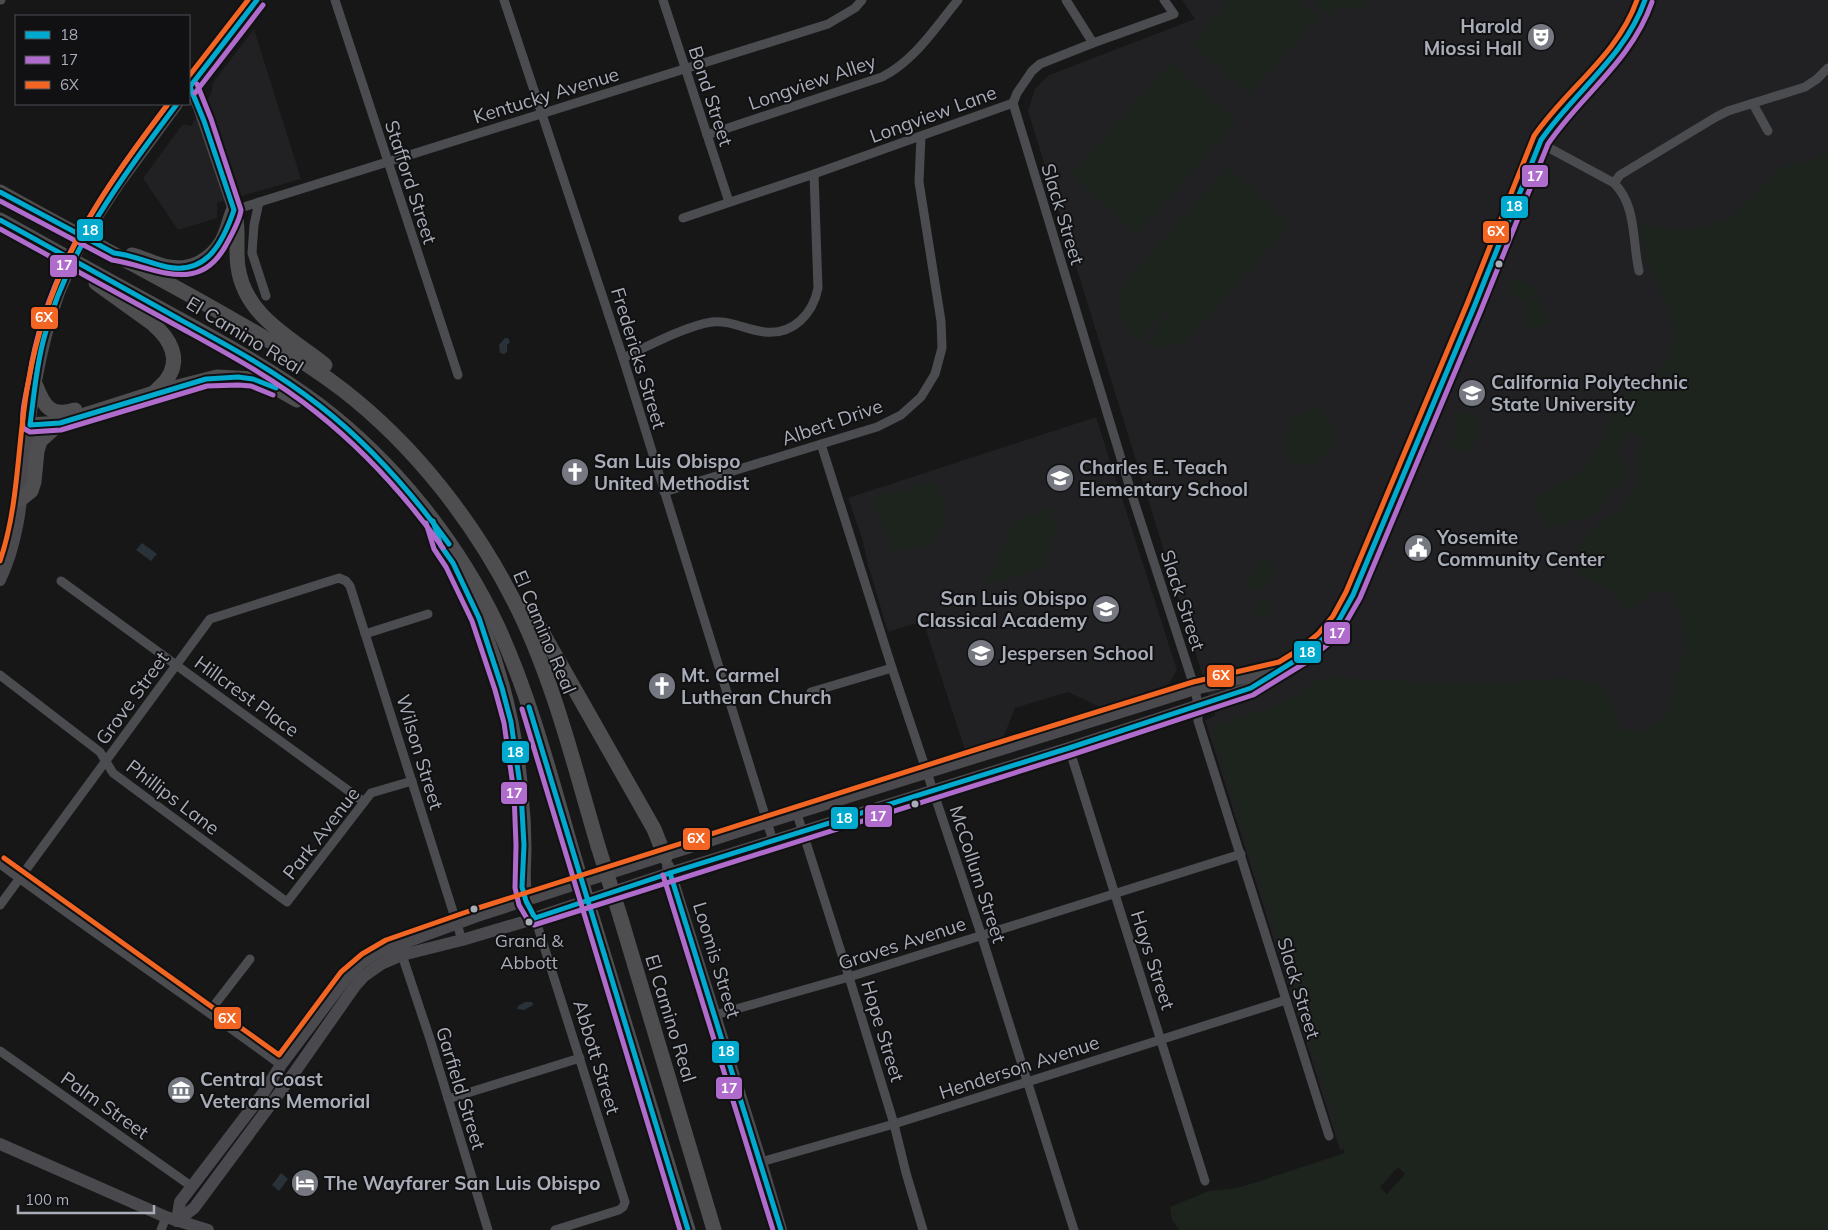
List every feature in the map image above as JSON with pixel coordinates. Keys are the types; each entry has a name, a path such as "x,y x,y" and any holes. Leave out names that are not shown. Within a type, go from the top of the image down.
{"highway":[{"name":"El Camino Real","path":"2,192 290,353 345,392 374,416 406,448 449,498 498,572 516,605 546,678 714,1230"},
{"path":"114,253 128,254 168,267 183,268 195,265 205,260 217,248 234,210"},
{"path":"234,210 238,221 237,265 248,299 263,318 339,377 345,392"},
{"name":"El Camino Real","path":"0,220 266,368 320,406 376,456 405,486 433,521 479,591 508,651 531,715 688,1230"},
{"path":"70,259 90,279 153,324 167,338 173,351 174,362 166,381 154,393"},
{"path":"30,425 60,423 206,378 238,377 265,383 299,401 320,406"},
{"path":"36,386 46,405 57,413 119,396 134,399"},
{"path":"21,499 31,491 34,482 37,451 40,441 60,423"},
{"path":"433,521 441,546 456,569 479,618 506,702 521,792 524,845 522,887 526,900"},
{"path":"516,605 533,616 654,829 665,857"}],"street":[{"path":"190,87 257,0"},
{"name":"Stafford Street","path":"335,0 458,375"},
{"name":"Fredericks Street","path":"504,0 623,358 773,841"},
{"name":"Bond Street","path":"663,0 729,202"},
{"name":"Kentucky Avenue","path":"234,210 828,24 855,8 862,0"},
{"name":"Longview Alley","path":"707,135 882,77 894,71 914,54 958,0"},
{"path":"1066,0 1093,43"},
{"name":"Longview Lane","path":"683,218 814,174 1013,103 1017,93 1032,71 1040,64 1174,14 1164,0"},
{"path":"161,1230 172,1219 194,1208 294,1073 355,986 381,964 402,955 462,940 535,918 670,873 1069,748 1251,688 1301,657 1323,639 1339,620 1353,595 1474,307 1540,143 1553,121 1626,40 1638,22 1644,0"},
{"path":"1614,183 1620,175 1716,117 1728,111 1805,87 1828,68"},
{"path":"190,90 199,107 234,210"},
{"name":"Slack Street","path":"1013,103 1133,498 1195,689 1198,721 1329,1136"},
{"path":"1753,104 1768,131"},
{"path":"0,580 14,546 44,338 60,290 78,249 98,215 176,105"},
{"name":"Albert Drive","path":"664,492 877,427 901,415 921,397 935,374 942,348 941,322 918,182 921,136"},
{"path":"1540,143 1614,183 1626,198 1630,208 1639,271"},
{"path":"623,358 701,324 726,322 764,332 774,332 791,327 807,315 814,302 818,288 814,174"},
{"path":"259,202 254,225 252,253 266,296"},
{"name":"McCollum Street","path":"821,444 892,668 981,934 1074,1230"},
{"name":"Wilson Street","path":"339,578 346,581 350,586 462,940"},
{"name":"Grove Street","path":"0,905 107,762 210,619 339,578"},
{"name":"Hillcrest Place","path":"62,581 364,802"},
{"path":"365,634 428,614"},
{"path":"811,692 892,668"},
{"path":"172,1219 180,1202 191,1186 264,1092 281,1064 347,977 376,952 526,900 665,857 768,822 1195,689 1282,669"},
{"name":"Phillips Lane","path":"0,674 100,752 113,773 287,902"},
{"name":"Hays Street","path":"1069,748 1205,1182"},
{"name":"Park Avenue","path":"287,902 371,793 412,781"},
{"name":"Hope Street","path":"797,814 894,1124 923,1230"},
{"name":"Graves Avenue","path":"715,1016 849,977 981,934 1241,854"},
{"name":"Loomis Street","path":"665,857 781,1230"},
{"path":"0,864 76,920 294,1073"},
{"path":"526,900 535,918"},
{"name":"Abbott Street","path":"535,918 625,1202 619,1210 555,1230"},
{"name":"Garfield Street","path":"402,955 488,1230"},
{"path":"209,1012 250,960"},
{"name":"Henderson Avenue","path":"761,1162 894,1124 1286,1000"},
{"name":"Palm Street","path":"0,1051 78,1108 191,1186"},
{"path":"448,1099 580,1058"},
{"path":"0,1144 172,1219 208,1230"}],"shaded area":[{"name":"California Polytechnic State University","path":"1182,0 1828,0 1828,992 1340,1150 1205,720 1215,716 1028,111 1035,89 1049,75 1195,19"},
{"path":"1222,0 1298,0 1318,18 1249,94 1192,43 1226,4"},
{"path":"1310,0 1368,0 1361,7 1338,7 1329,14"},
{"path":"254,29 301,179 217,203 217,218 178,230 143,178 183,124 191,126 212,92 212,84"},
{"path":"1171,63 1237,121 1137,234 1071,175"},
{"path":"1828,147 1828,1230 1179,1230 1172,1220 1170,1207 1209,1191 1238,1188 1345,1153 1212,732 1215,725 1273,708 1316,681 1333,678 1470,684 1570,678 1596,682 1612,696 1615,718 1622,730 1643,730 1657,724 1669,709 1683,652 1682,611 1673,600 1672,591 1651,593 1628,610 1609,590 1587,580 1579,565 1582,542 1590,531 1624,504 1633,493 1637,479 1635,461 1645,440 1628,431 1618,454 1632,473 1608,495 1596,511 1561,528 1558,524 1550,525 1542,517 1537,506 1538,498 1586,466 1594,458 1614,411 1624,397 1657,372 1669,353 1673,340 1672,315 1646,258 1640,225 1685,231 1730,218 1780,169 1793,163 1807,163","holes":["1398,1167 1405,1174 1387,1194 1380,1187"]},
{"path":"1228,167 1290,224 1187,340 1168,347 1145,344 1168,315 1164,311 1140,341 1128,329 1120,308 1120,300 1125,283"},
{"path":"1514,276 1535,288 1531,296 1522,301 1507,291"},
{"path":"1537,295 1544,314 1550,322 1543,327 1524,329 1523,307 1525,303"},
{"path":"505,338 508,338 510,342 507,345 507,352 504,354 500,353 499,345"},
{"path":"1318,406 1336,434 1336,442 1317,463 1291,467 1284,449 1291,419"},
{"path":"1458,412 1478,415 1473,453 1452,450"},
{"path":"1096,417 1177,670 1169,684 1102,708 1068,692 1015,708 1003,738 965,750 923,621 888,632 862,538 848,498"},
{"path":"925,482 936,487 943,499 945,515 942,530 934,542 926,546 892,549 873,500"},
{"path":"1050,508 1057,536 1046,540 1050,553 1043,555 1047,566 985,585 1016,519"},
{"path":"142,543 157,554 151,561 136,550"},
{"path":"1261,557 1276,566 1258,594 1244,585"},
{"path":"1261,597 1272,604 1264,618 1253,611"},
{"path":"525,1002 532,1002 533,1005 524,1010 517,1009 518,1006"},
{"path":"281,1173 288,1179 279,1191 272,1185"}],"transit line":[{"name":"6X","path":"190,75 248,0"},
{"name":"18","path":"190,87 257,0"},
{"name":"6X","path":"4,858 279,1055 341,972 362,954 386,940 475,909 1193,682 1279,662 1297,651 1318,634 1333,616 1346,592 1467,304 1534,136 1617,38 1637,0"},
{"name":"18","path":"433,521 441,546 453,563 479,618 511,722 521,792 524,845 522,887 526,901 535,918 670,873 1069,748 1251,688 1301,657 1323,639 1339,620 1353,595 1474,307 1541,140 1554,122 1598,73 1625,39 1645,0"},
{"name":"17","path":"426,523 434,549 446,567 472,621 504,723 514,793 515,888 519,905 529,922 534,925 1071,755 1253,695 1305,663 1328,644 1345,624 1360,598 1481,310 1548,144 1561,126 1619,60 1643,23 1652,2"},
{"name":"17","path":"195,93 263,5"},
{"name":"17","path":"0,201 112,260 174,274 189,274 202,270 215,261 226,245 241,210 211,119 197,84"},
{"name":"18","path":"0,192 114,253 128,255 167,267 181,268 193,266 203,261 219,244 234,210 204,121 190,87"},
{"name":"17","path":"167,105 100,200 80,233 63,267 48,302 37,340 24,403 23,428 30,432 61,430 207,386 251,386 273,395"},
{"name":"6X","path":"0,561 15,493 29,378 38,338 50,301 64,265 100,200 167,105"},
{"name":"18","path":"176,105 117,186 82,244 67,274 54,306 41,349 30,425 60,423 206,379 238,377 253,379 276,388"},
{"name":"18","path":"0,220 233,349 269,370 304,394 338,421 373,453 405,488 449,544"},
{"name":"17","path":"0,229 232,357 301,401 335,428 385,476 443,548"},
{"name":"18","path":"529,707 688,1230"},
{"name":"17","path":"522,709 680,1230"},
{"name":"18","path":"670,873 781,1230"},
{"name":"17","path":"663,875 773,1230"}],"place":[{"name":"Harold Miossi Hall","path":"1541,37"},
{"name":"California Polytechnic State University","path":"1472,393"},
{"name":"San Luis Obispo United Methodist","path":"575,472"},
{"name":"Charles E. Teach Elementary School","path":"1060,478"},
{"name":"Yosemite Community Center","path":"1418,548"},
{"name":"San Luis Obispo Classical Academy","path":"1106,609"},
{"name":"Jespersen School","path":"981,653"},
{"name":"Mt. Carmel Lutheran Church","path":"662,686"},
{"name":"Grand & Abbott","path":"529,922"},
{"name":"Central Coast Veterans Memorial","path":"181,1090"},
{"name":"The Wayfarer San Luis Obispo","path":"305,1183"}]}
